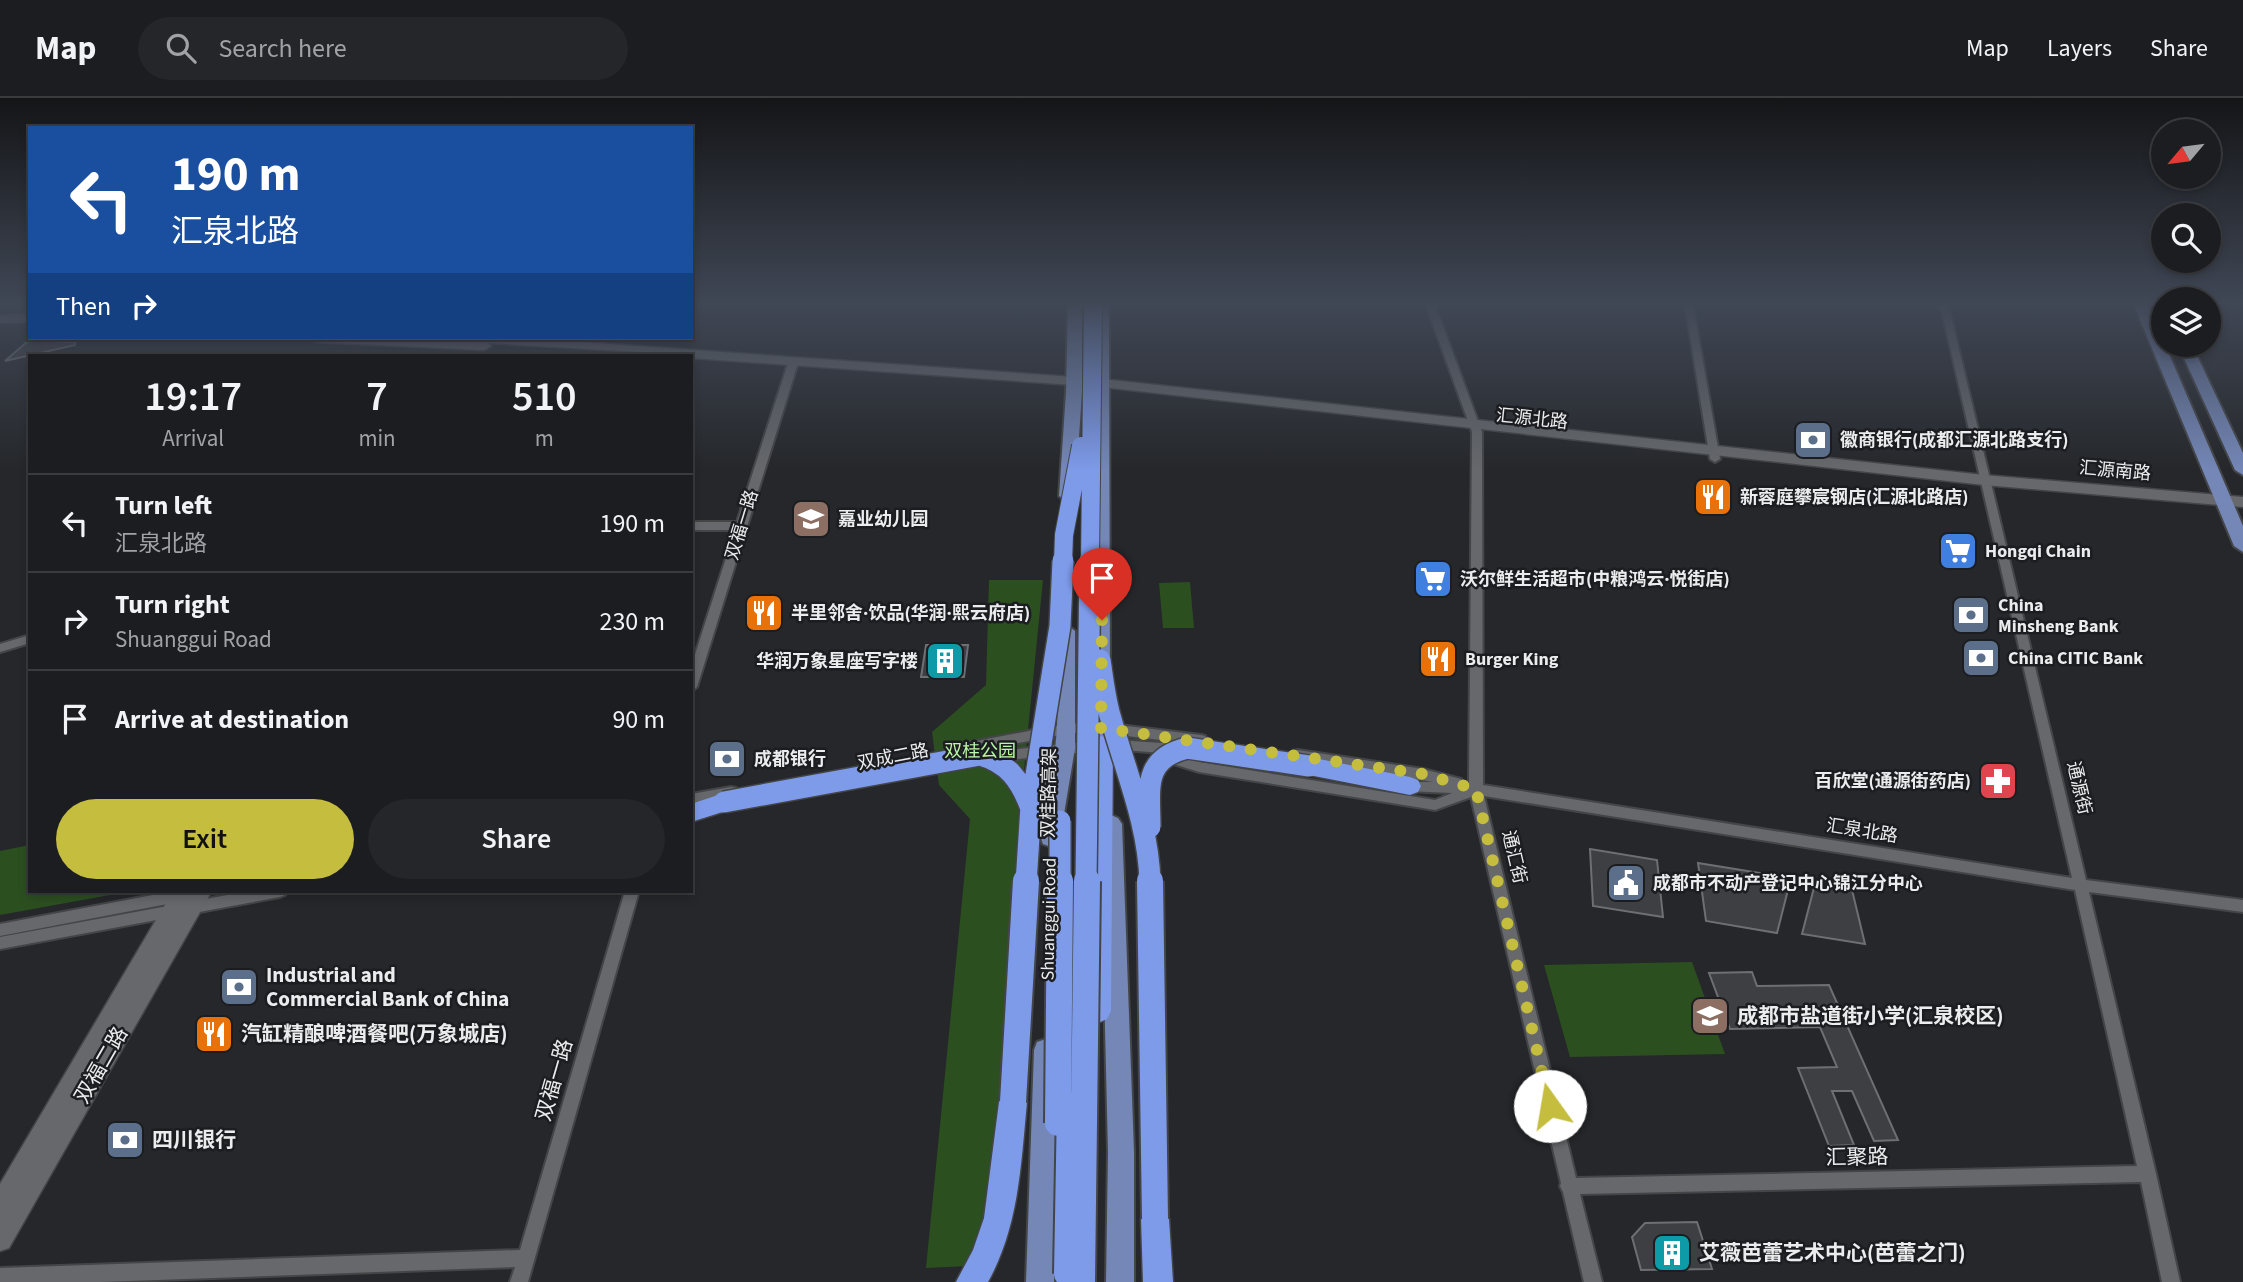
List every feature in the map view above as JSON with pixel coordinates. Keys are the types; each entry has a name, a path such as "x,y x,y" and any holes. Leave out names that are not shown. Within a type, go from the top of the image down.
{"highway":[{"path":"1085,360 1086,444 1102,682 1141,820 1150,867"},
{"path":"1066,1281 1090,360"},
{"path":"971,1282 994,1240 1002,1210 1013,1102 1031,806 1060,626 1064,535 1086,444"},
{"path":"1066,1281 1094,1206 1102,832 1101,737"},
{"path":"1158,1282 1150,867 1151,776 1159,758 1187,748 1309,766 1410,786"},
{"path":"693,813 724,802 980,755 1010,768 1018,776 1031,806"},
{"path":"1059,821 1059,1104 1055,1168 1066,1281"}],"main road":[{"name":"Shuanggui Road","path":"1066,1281 1051,835 1065,738 1067,475 1074,360"},
{"path":"1102,360 1101,737 1112,832 1119,1050 1120,1282"},
{"path":"2166,360 2232,508 2243,546"},
{"path":"2192,360 2243,470"},
{"path":"1059,821 1065,738"}],"street":[{"path":"694,360 792,368"},
{"path":"1450,360 1475,429"},
{"path":"1698,360 1714,455"},
{"name":"通源街","path":"1956,360 1984,484 2024,638 2171,1282"},
{"path":"693,363 792,368"},
{"name":"汇源北路","path":"792,368 1102,389 1984,484"},
{"name":"双福一路","path":"693,681 792,368"},
{"name":"通汇街","path":"1475,429 1476,789 1592,1282"},
{"name":"汇源南路","path":"1984,484 2232,508 2243,502"},
{"path":"693,526 741,526"},
{"path":"0,648 28,640"},
{"name":"双成二路","path":"693,799 1065,738 1101,737"},
{"name":"汇泉北路","path":"1101,737 1385,785 1476,789 2079,885 2243,906"},
{"name":"汇泉北路","path":"1101,737 1423,774 1476,789"},
{"name":"双成二路","path":"693,814 1009,754 1065,738"},
{"path":"1130,744 1199,767 1435,805 1476,789"},
{"path":"0,930 192,897 251,893"},
{"name":"双福一路","path":"519,1282 631,893"},
{"path":"0,943 192,897"},
{"name":"双福二路","path":"0,1207 192,897"},
{"name":"双福二路","path":"0,1239 192,897"},
{"name":"汇聚路","path":"1568,1186 2148,1174"},
{"path":"0,1277 526,1258"}],"green space":[{"name":"双桂公园","path":"989,580 1043,580 1021,800 996,1178 990,1221 968,1266 926,1268 970,819 939,785 932,732 986,685"},
{"path":"1190,582 1194,628 1163,628 1159,583"},
{"path":"28,845 28,893 121,893 0,915 0,851"},
{"path":"1692,962 1725,1054 1570,1057 1544,965"}],"building":[{"name":"华润万象星座写字楼","path":"926,645 968,645 964,677 921,677"},
{"name":"成都市不动产登记中心锦江分中心","path":"1590,849 1657,860 1663,917 1593,906"},
{"path":"1698,863 1791,878 1777,933 1706,921"},
{"path":"1815,884 1852,890 1865,944 1802,934"},
{"name":"成都市盐道街小学(汇泉校区)","path":"1752,972 1757,986 1829,985 1898,1140 1874,1141 1852,1091 1832,1091 1854,1145 1829,1146 1798,1068 1837,1067 1820,1027 1730,1029 1709,973"},
{"name":"艾薇芭蕾艺术中心(芭蕾之门)","path":"1697,1222 1712,1269 1641,1270 1632,1237 1645,1223"}],"place":[{"name":"徽商银行(成都汇源北路支行)","path":"1813,440"},
{"name":"新蓉庭攀宸钢店(汇源北路店)","path":"1713,497"},
{"name":"嘉业幼儿园","path":"811,519"},
{"name":"Hongqi Chain","path":"1958,551"},
{"name":"沃尔鲜生活超市(中粮鸿云·悦街店)","path":"1433,579"},
{"name":"半里邻舍·饮品(华润·熙云府店)","path":"764,613"},
{"name":"China Minsheng Bank","path":"1971,615"},
{"name":"China CITIC Bank","path":"1981,658"},
{"name":"Burger King","path":"1438,659"},
{"name":"华润万象星座写字楼","path":"945,661"},
{"name":"成都银行","path":"727,759"},
{"name":"百欣堂(通源街药店)","path":"1998,781"},
{"name":"成都市不动产登记中心锦江分中心","path":"1626,883"},
{"name":"Industrial and Commercial Bank of China","path":"239,987"},
{"name":"成都市盐道街小学(汇泉校区)","path":"1710,1016"},
{"name":"汽缸精酿啤酒餐吧(万象城店)","path":"214,1034"},
{"name":"四川银行","path":"125,1140"},
{"name":"艾薇芭蕾艺术中心(芭蕾之门)","path":"1672,1253"}],"route":[{"path":"1102,620 1101,728 1219,742 1423,774 1476,789 1550,1106"}]}
